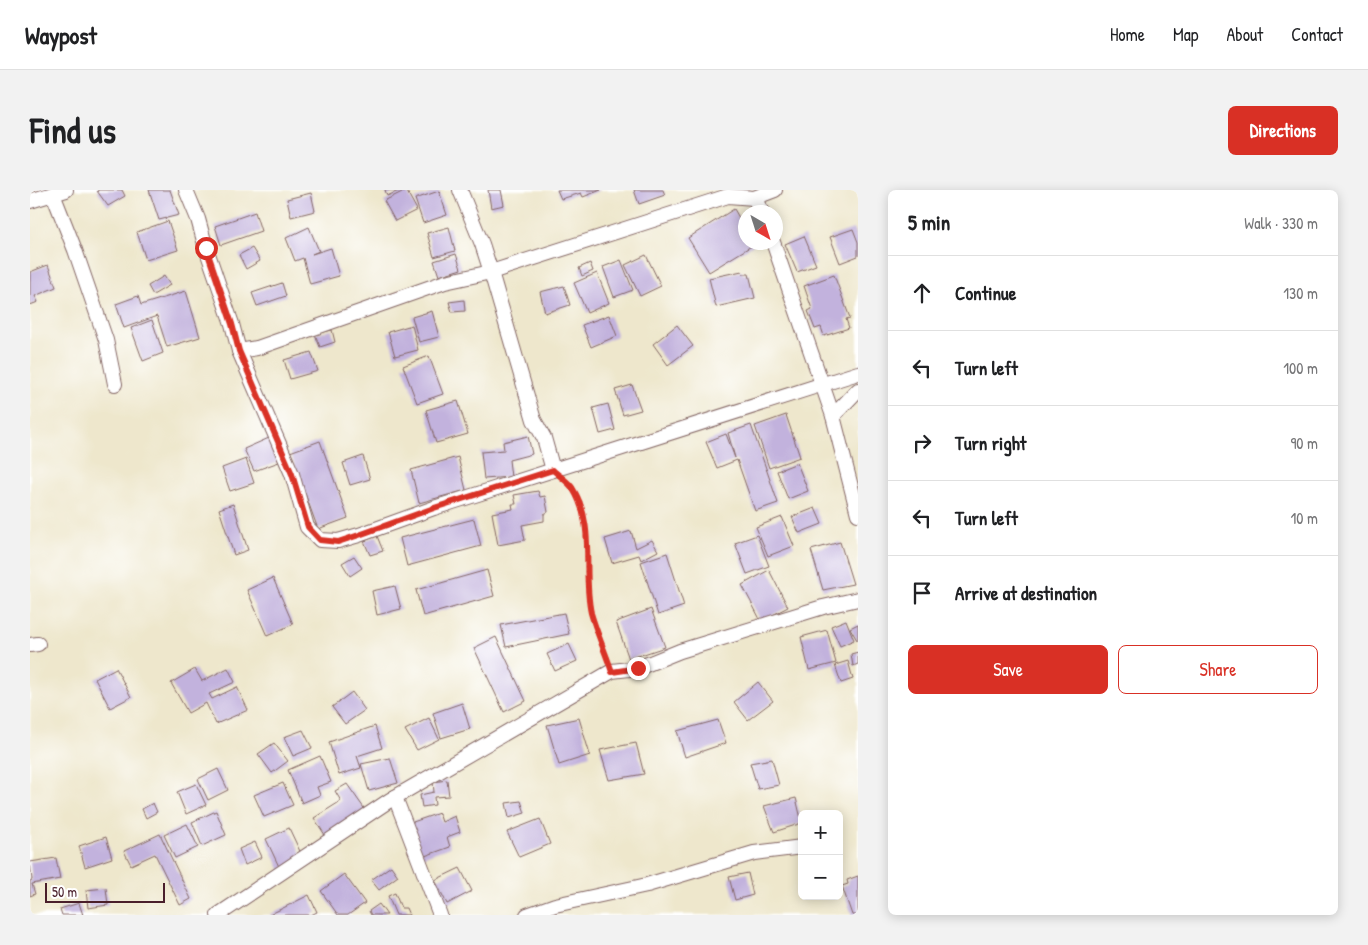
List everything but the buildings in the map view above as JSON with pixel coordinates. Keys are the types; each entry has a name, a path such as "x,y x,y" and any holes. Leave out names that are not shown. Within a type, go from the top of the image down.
{"street":[{"path":"186,190 198,219 239,351 292,474 308,527 320,540 338,542 434,508 858,373"},
{"path":"460,190 482,244 534,420 544,438 553,470"},
{"path":"239,351 257,348 445,282 491,272 728,196 754,198 775,190"},
{"path":"30,201 59,192 75,250 106,340 115,384"},
{"path":"754,198 758,205"},
{"path":"776,250 833,416 858,514"},
{"path":"833,416 858,390"},
{"path":"218,915 395,797 612,672 638,668 689,648 823,607 858,599"},
{"path":"395,797 440,915"},
{"path":"527,915 555,905 647,885 754,853 798,848"}],"path":[{"path":"553,470 572,487 582,508 586,529 587,581 592,614 612,672"}],"route":[{"path":"206,248 232,324 239,351 292,474 308,527 320,540 338,542 434,508 553,470 572,487 582,508 586,529 587,581 592,614 612,672 638,668"}]}
